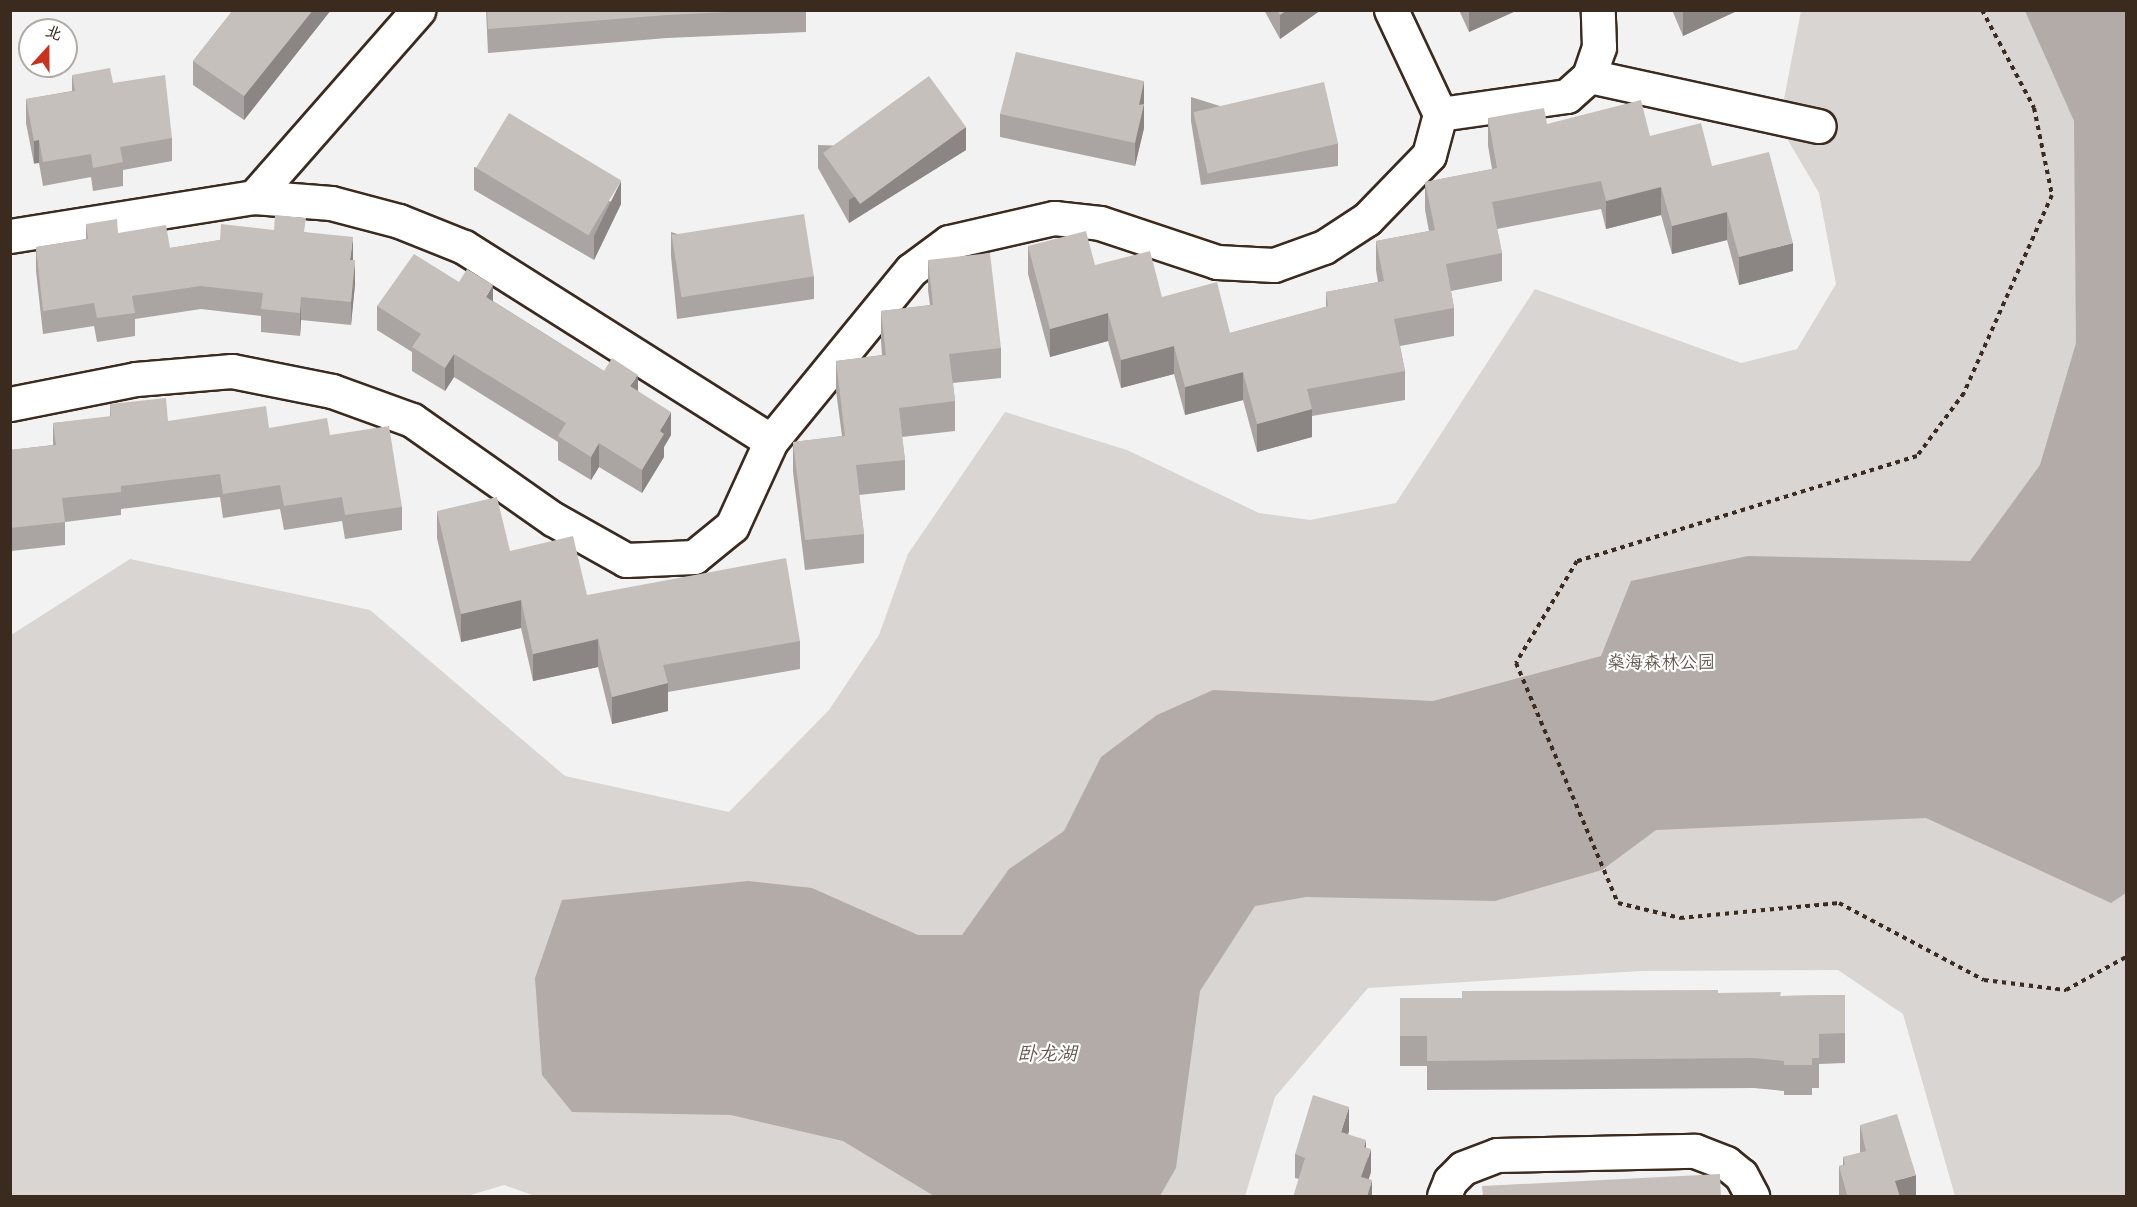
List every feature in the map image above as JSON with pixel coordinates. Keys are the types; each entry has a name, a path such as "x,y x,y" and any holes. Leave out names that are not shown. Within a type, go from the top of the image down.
{"lane":[{"path":"254,197 418,10"},
{"path":"10,404 136,380 232,371 332,391 412,420 553,519 626,560 694,557 732,526 771,441 911,270 949,242 1054,218 1101,223 1217,262 1274,265 1324,247 1368,219 1429,155 1440,114 1391,10"},
{"path":"1440,114 1567,96 1588,76 1599,47 1598,10"},
{"path":"1588,76 1819,126"},
{"path":"10,236 254,197 331,203 399,221 464,247 771,441"},
{"path":"1444,1197 1450,1181 1463,1168 1497,1155 1695,1151 1726,1163 1741,1175 1752,1197"}],"path":[{"path":"1982,10 2034,108 2052,195 1964,393 1917,456 1577,561 1516,663 1618,903 1680,918 1839,903 1984,980 2066,990 2127,957"}],"green space":[{"name":"燊海森林公园","path":"1801,11 2126,11 2126,1196 1955,1196 1903,1014 1838,970 1641,971 1368,988 1275,1097 1245,1196 535,1196 504,1185 467,1196 11,1196 11,635 130,559 370,610 565,776 729,812 829,710 879,635 908,554 1005,412 1127,450 1259,513 1310,520 1396,503 1535,289 1741,363 1797,349 1836,284 1819,193 1779,125"}],"water":[{"name":"卧龙湖","path":"2025,11 2126,11 2126,893 2111,903 1926,818 1656,830 1602,870 1495,901 1306,897 1255,906 1200,991 1176,1168 1160,1196 934,1196 843,1141 731,1115 572,1112 542,1075 535,978 562,900 748,881 812,888 918,935 962,935 1009,869 1064,831 1101,757 1157,715 1213,690 1433,701 1601,656 1631,581 1748,556 1970,561 2040,465 2076,343 2074,121"}],"building":[{"path":"233,10 313,10 244,96 193,61"},
{"path":"487,10 771,10 667,15 488,29"},
{"path":"1277,10 1287,10 1280,15"},
{"path":"1016,52 1144,81 1139,105 1144,104 1135,143 1000,114"},
{"path":"110,68 113,83 165,75 172,138 120,147 123,162 93,168 91,154 43,162 39,140 34,141 26,99 75,91 73,78 78,78 78,74"},
{"path":"929,76 966,127 860,204 823,153"},
{"path":"1324,82 1338,143 1208,174 1193,112"},
{"path":"1641,100 1650,136 1701,123 1712,166 1769,152 1793,243 1739,257 1727,212 1672,226 1661,187 1606,201 1601,181 1492,202 1502,253 1446,264 1454,308 1394,319 1405,371 1307,389 1312,409 1257,424 1243,372 1185,387 1174,346 1121,360 1108,313 1050,329 1028,246 1086,231 1095,265 1150,251 1162,297 1217,282 1230,333 1328,306 1326,292 1384,281 1376,241 1435,230 1425,182 1497,168 1488,118 1544,108 1547,124"},
{"path":"509,113 621,180 588,235 476,168"},
{"path":"804,214 814,276 682,297 672,235"},
{"path":"275,215 306,218 304,232 353,237 350,260 355,260 351,302 301,297 300,313 261,309 263,293 201,286 132,296 135,313 97,318 94,303 43,311 36,247 88,239 86,224 117,219 118,233 166,225 170,248 220,240 221,224 274,230"},
{"path":"990,253 1001,348 949,354 955,401 899,408 905,460 856,465 864,534 805,540 793,442 845,436 836,361 886,355 881,311 933,305 928,260"},
{"path":"414,254 459,282 467,269 493,285 486,297 604,371 612,358 638,375 630,386 671,412 660,431 664,434 642,470 599,443 591,457 558,436 566,423 454,354 445,368 412,347 421,334 377,306"},
{"path":"166,398 168,421 266,406 269,428 327,418 330,435 389,426 402,507 345,515 342,497 284,506 280,485 223,494 220,474 121,486 121,492 62,498 65,522 10,528 10,450 56,445 53,423 111,416 110,404"},
{"path":"497,497 510,551 573,536 587,595 786,558 800,641 663,665 668,683 612,697 598,639 533,654 521,600 461,614 437,511"},
{"path":"1718,990 1718,993 1781,992 1780,996 1845,995 1845,1033 1819,1034 1819,1058 1812,1058 1812,1065 1784,1065 1784,1061 1754,1058 1427,1061 1427,1036 1400,1036 1400,998 1462,998 1462,991"},
{"path":"1313,1095 1349,1107 1341,1132 1366,1140 1364,1147 1371,1149 1361,1177 1372,1180 1367,1197 1293,1197 1305,1158 1295,1154"},
{"path":"1897,1114 1916,1175 1895,1181 1900,1197 1841,1197 1847,1195 1839,1166 1845,1165 1843,1157 1866,1151 1860,1125"},
{"path":"1720,1174 1721,1197 1483,1197 1482,1186"}]}
